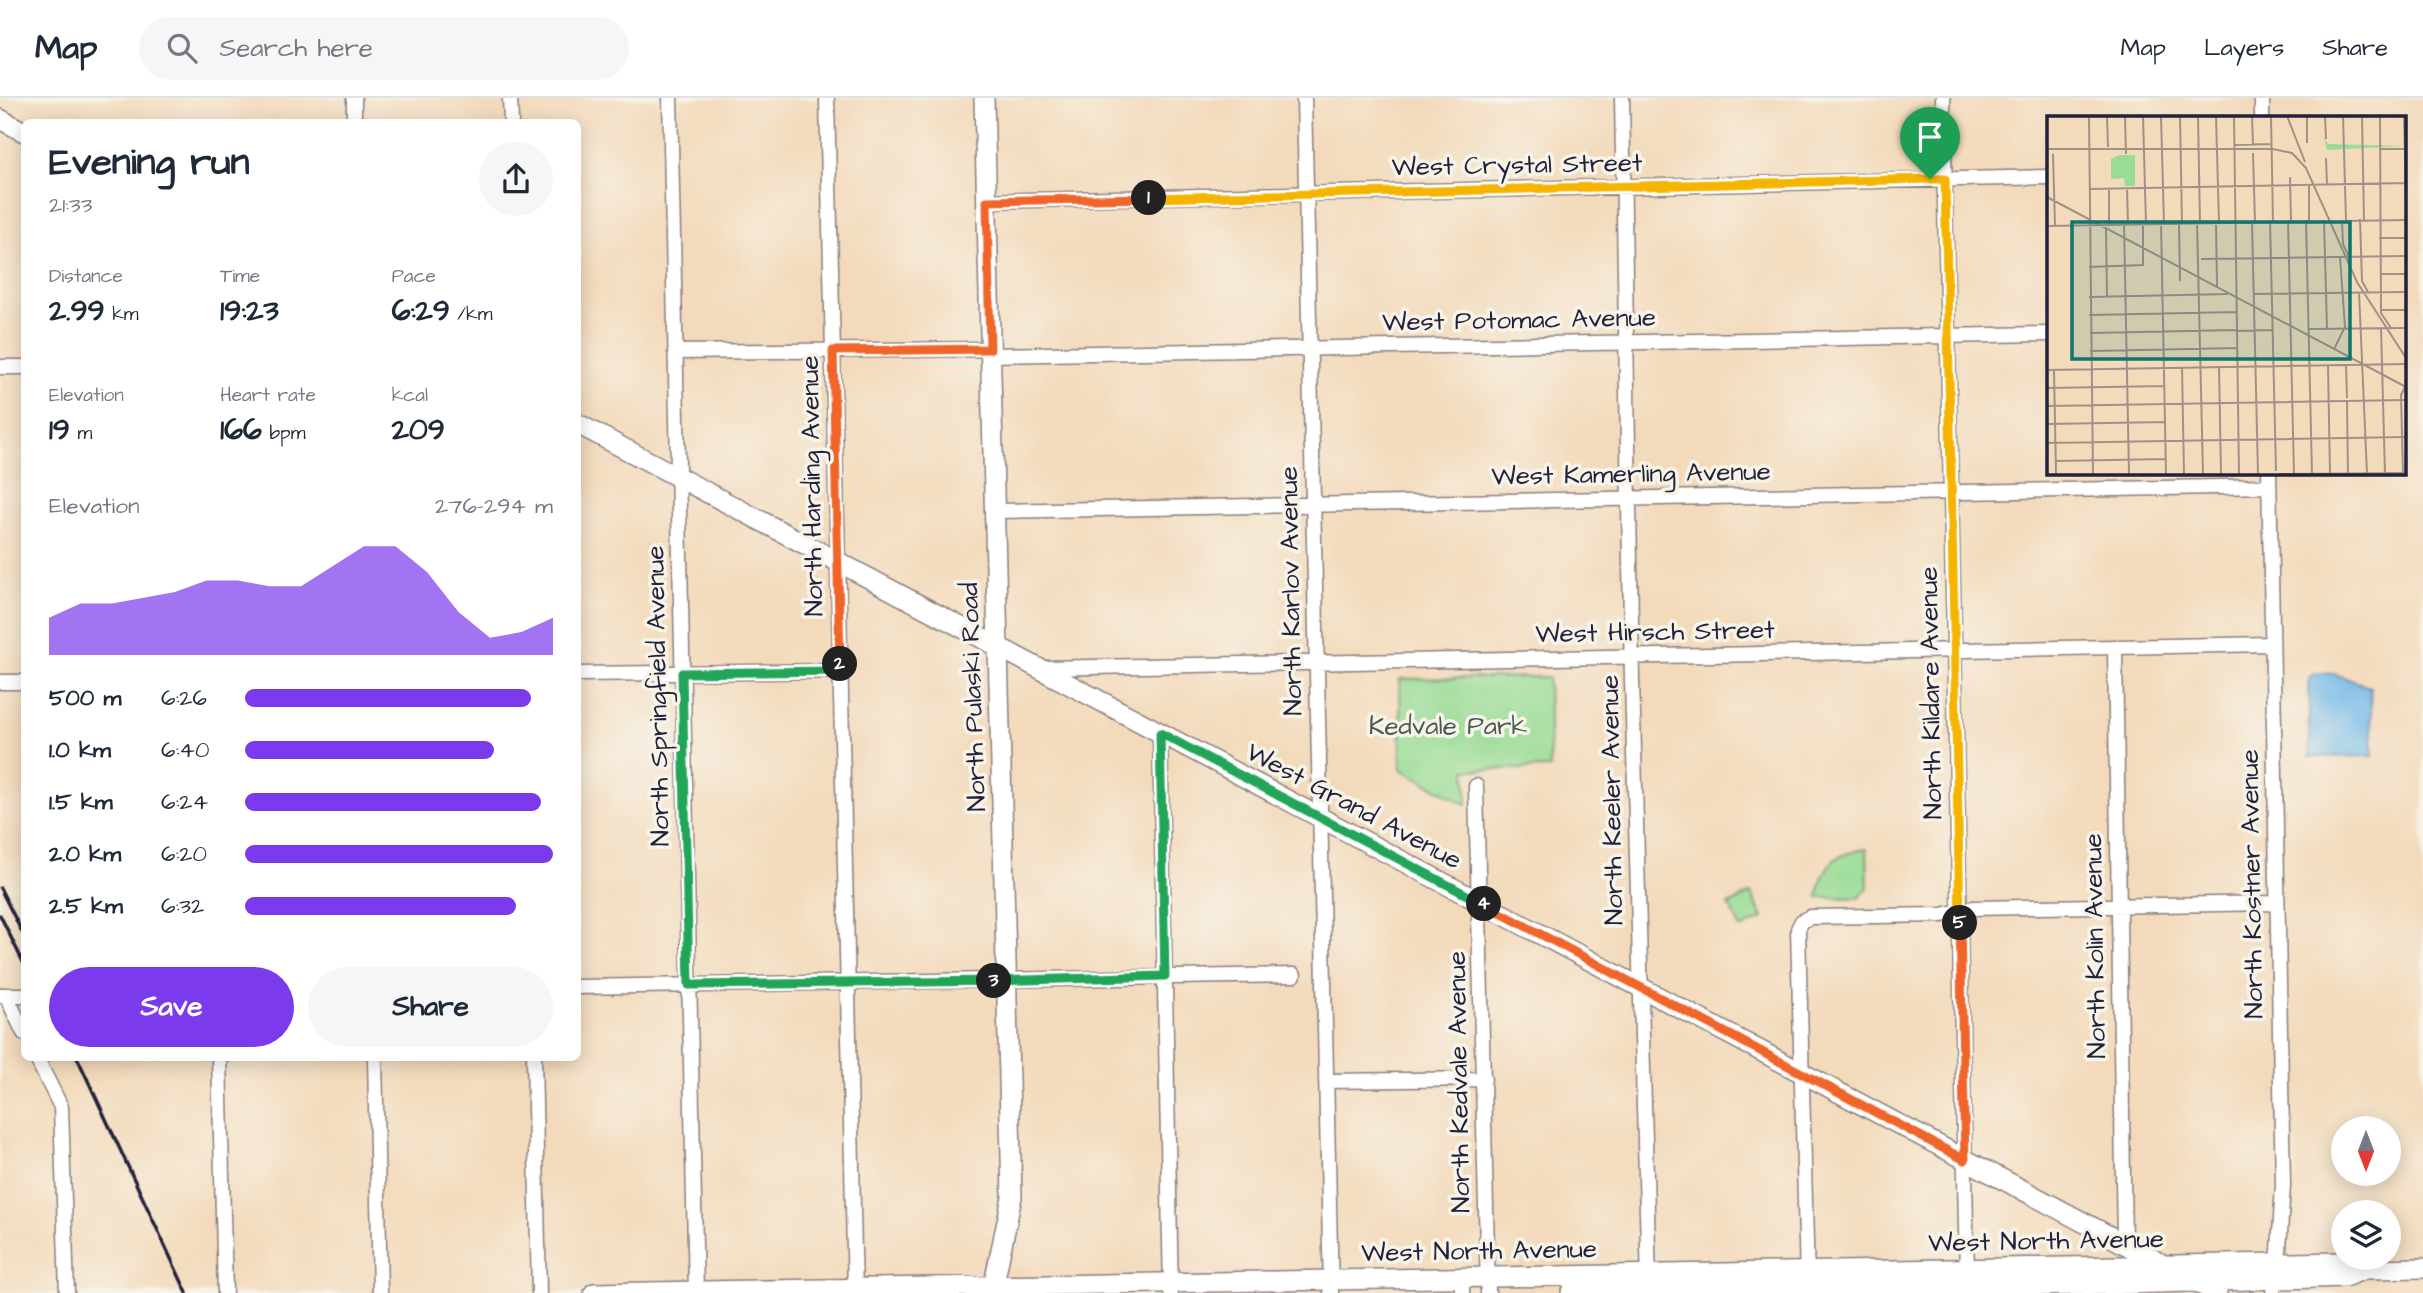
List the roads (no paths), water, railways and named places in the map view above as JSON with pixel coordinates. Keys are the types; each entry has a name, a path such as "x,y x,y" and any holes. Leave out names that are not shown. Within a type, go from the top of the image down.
{"main road":[{"name":"North Pulaski Road","path":"984,98 1012,1198 993,1289"},
{"path":"0,119 21,130"},
{"name":"West Grand Avenue","path":"581,426 2217,1293"},
{"name":"West North Avenue","path":"2096,1282 2164,1265 2275,1279"},
{"name":"West North Avenue","path":"1570,1293 1649,1283 1780,1285 1807,1280 1936,1283 1967,1278 2196,1282 2344,1278 2364,1269 2423,1268"},
{"name":"West North Avenue","path":"594,1293 1462,1285 1622,1287"}],"street":[{"path":"354,98 354,119"},
{"path":"510,98 511,119"},
{"name":"North Springfield Avenue","path":"670,98 696,1292"},
{"name":"North Harding Avenue","path":"827,98 855,1291"},
{"name":"North Karlov Avenue","path":"1304,98 1331,1287"},
{"name":"North Keeler Avenue","path":"1622,98 1649,1283"},
{"name":"North Kildare Avenue","path":"1943,98 1967,1278"},
{"path":"2262,98 2262,116"},
{"name":"West Crystal Street","path":"987,201 2047,177"},
{"name":"West Potomac Avenue","path":"675,352 1310,349 2047,334"},
{"path":"0,367 21,367"},
{"name":"West Kamerling Avenue","path":"995,511 1951,493 2269,479"},
{"name":"North Kostner Avenue","path":"2269,479 2283,1185 2275,1279"},
{"name":"West Hirsch Street","path":"1038,668 2272,645"},
{"name":"North Kolin Avenue","path":"2115,648 2124,1244"},
{"path":"581,674 841,671"},
{"path":"0,682 21,682"},
{"path":"1160,733 1171,1288"},
{"name":"North Kedvale Avenue","path":"1476,786 1488,1285"},
{"path":"1807,1280 1798,929 1802,921 1810,917 1942,915 1973,908 2277,903"},
{"path":"581,987 1294,975"},
{"path":"21,995 3,995 21,1027"},
{"path":"38,1061 61,1107 67,1293"},
{"path":"219,1061 225,1293"},
{"path":"375,1061 380,1293"},
{"path":"534,1061 539,1293"},
{"path":"1326,1081 1483,1079"}],"water":[{"path":"2316,673 2335,674 2370,687 2373,756 2310,757 2309,678"}],"railway":[{"path":"0,888 21,930"},
{"path":"0,915 21,958"},
{"path":"79,1061 187,1293"}],"park label":[{"name":"Kedvale Park","path":"1448,726"}]}
